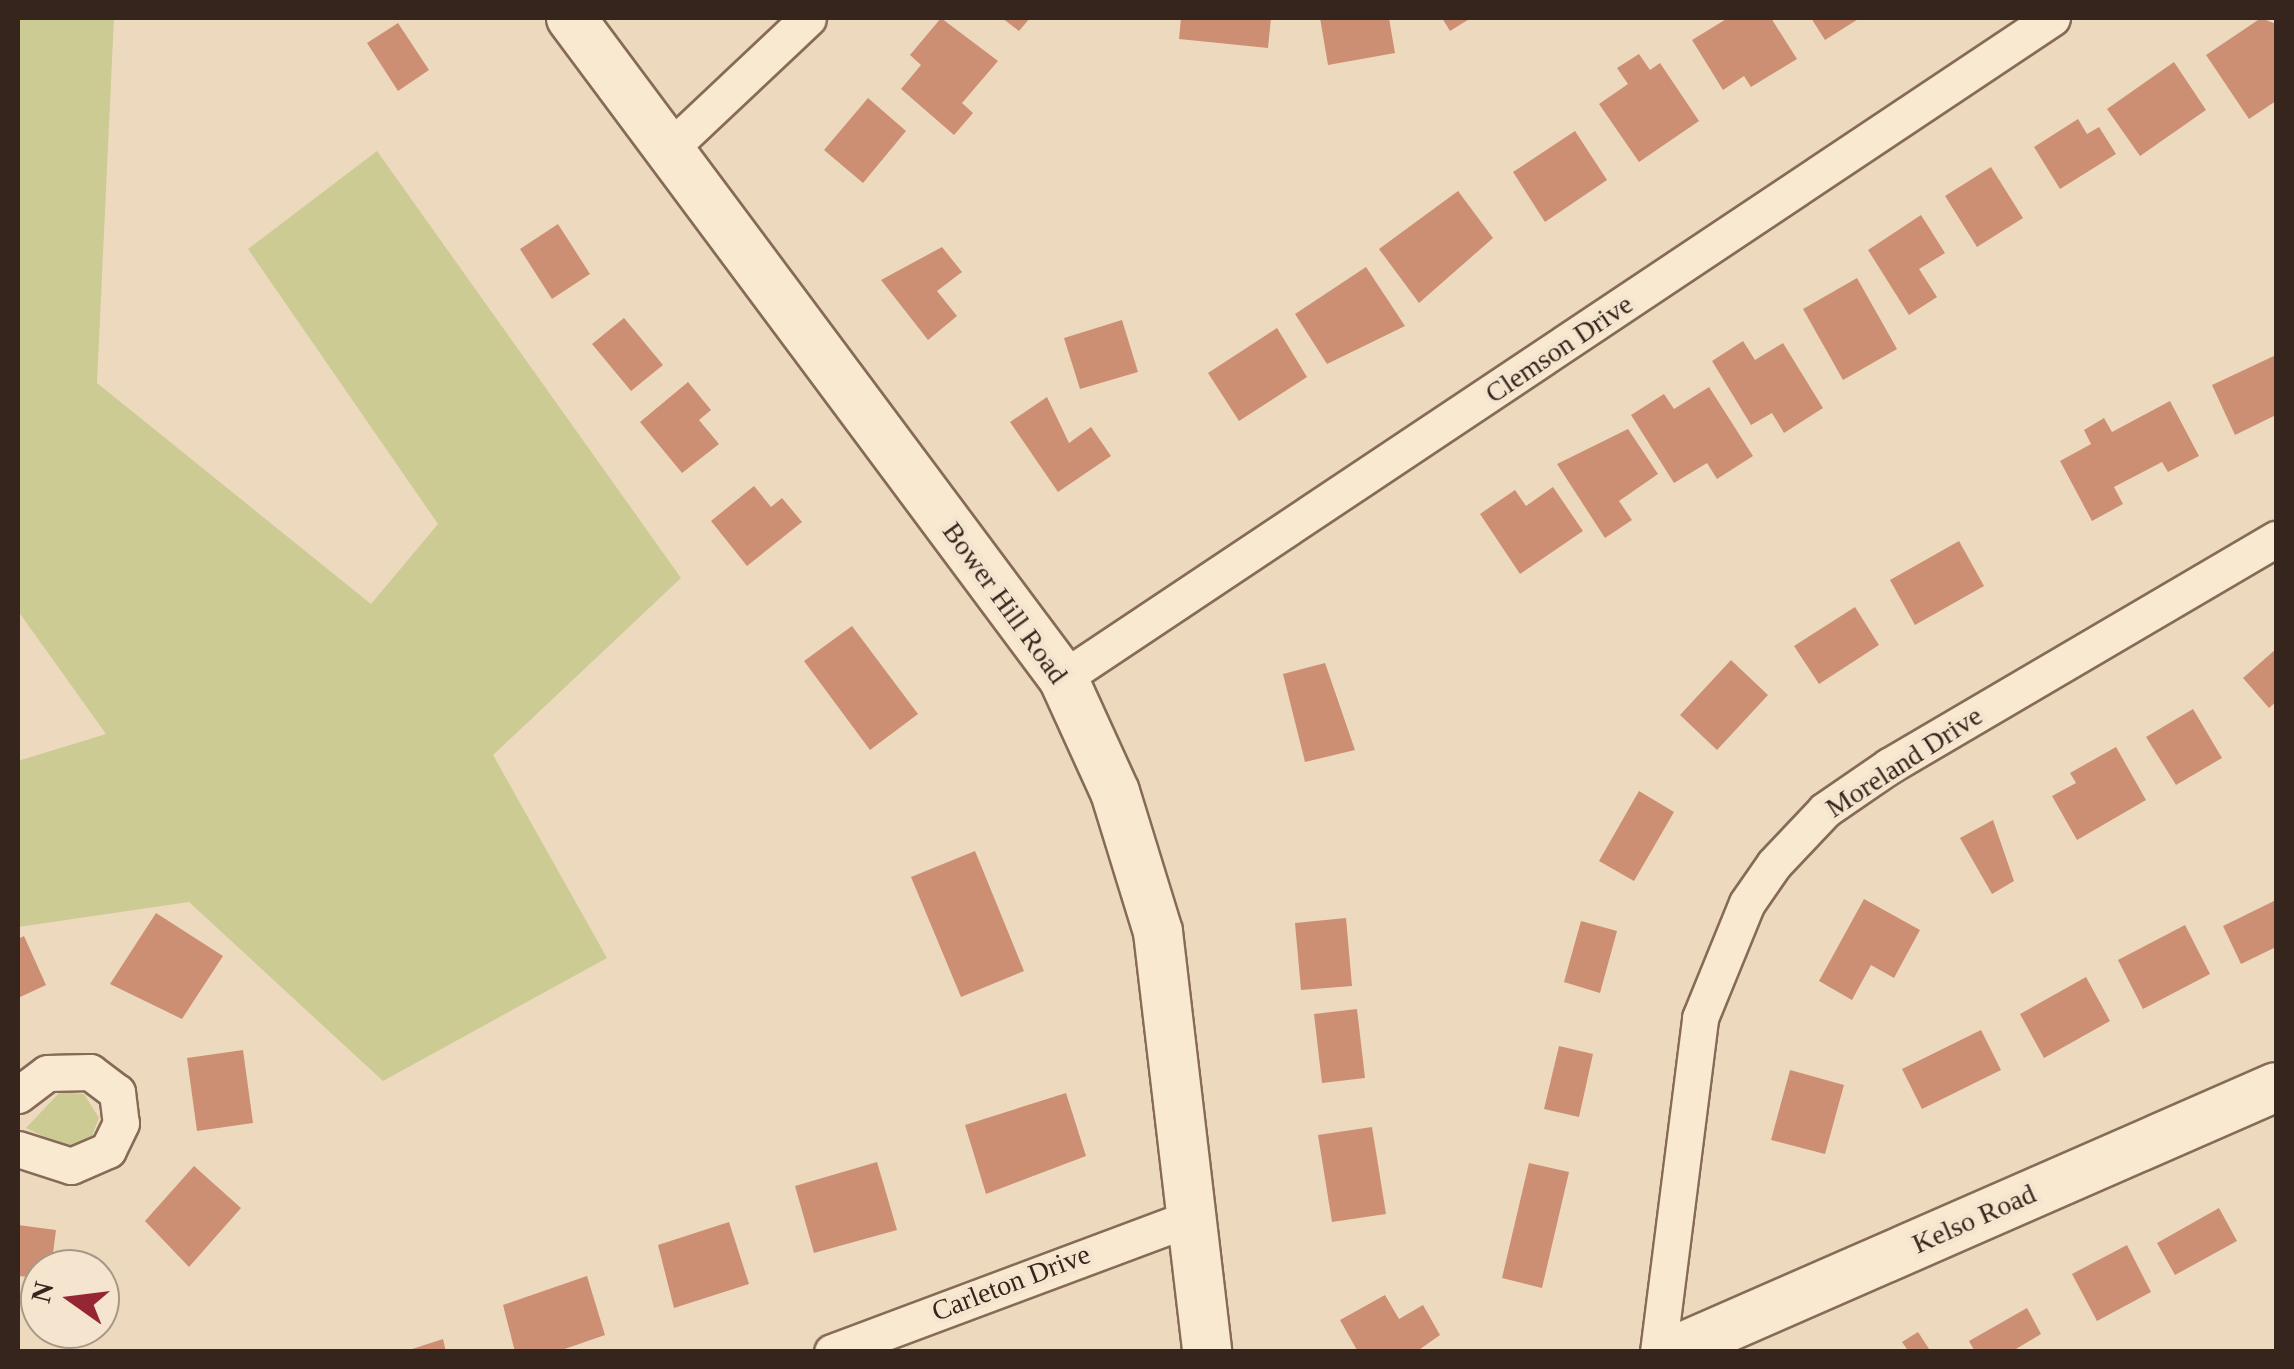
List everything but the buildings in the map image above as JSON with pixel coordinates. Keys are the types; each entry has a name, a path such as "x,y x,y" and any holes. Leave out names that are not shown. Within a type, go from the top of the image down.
{"main road":[{"name":"Bower Hill Road","path":"571,18 666,152 1063,678 1115,792 1158,932 1207,1352"},
{"name":"Kelso Road","path":"1671,1352 2276,1087"}],"street":[{"path":"666,152 808,18"},
{"name":"Clemson Drive","path":"1063,678 2052,18"},
{"name":"Moreland Drive","path":"1658,1352 1700,1018 1747,903 1774,864 1824,810 1889,766 2276,539"},
{"path":"18,1095 48,1072 90,1072 117,1092 121,1123 108,1150 71,1166 18,1149"},
{"name":"Carleton Drive","path":"832,1352 1191,1218"}],"green space":[{"path":"18,18 114,18 97,383 371,604 438,524 248,249 377,151 681,578 493,755 607,958 383,1081 189,902 18,927 18,761 106,734 18,611"},
{"path":"60,1092 84,1094 99,1118 90,1141 69,1149 26,1128"}]}
